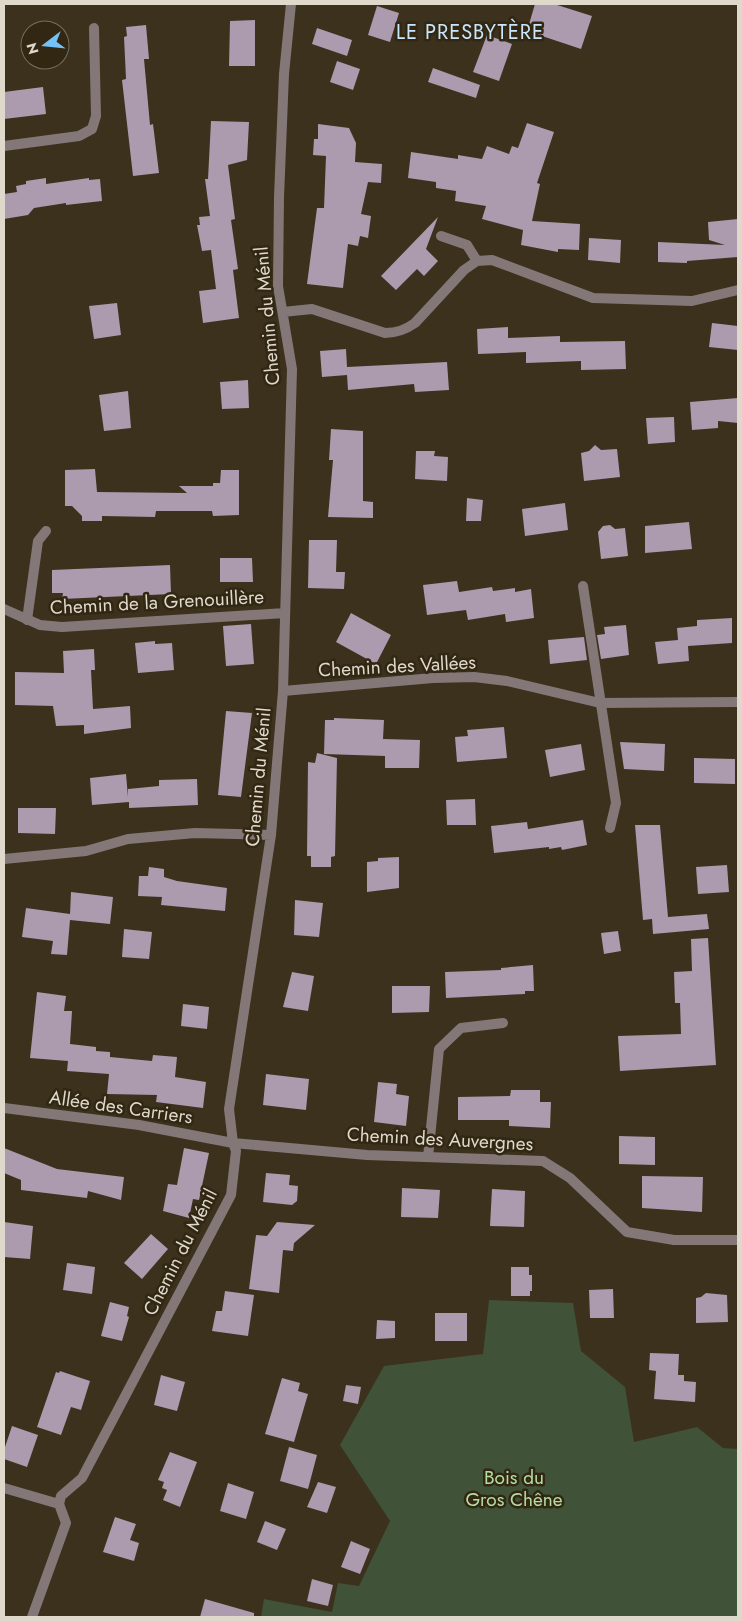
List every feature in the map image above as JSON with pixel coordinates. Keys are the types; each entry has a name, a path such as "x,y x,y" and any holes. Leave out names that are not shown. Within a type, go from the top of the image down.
{"street":[{"name":"Chemin du Ménil","path":"59,1504 61,1496 82,1478 231,1195 236,1151 232,1143 229,1109 272,835 284,691 292,369 278,286 279,197 284,74 291,4"},
{"path":"4,146 79,136 92,129 96,116 94,28"},
{"path":"441,236 467,244 477,261"},
{"path":"283,312 312,310 385,333 405,330 414,323 464,270 477,261 492,260 593,298 692,301 738,290"},
{"path":"27,620 38,541 46,531"},
{"path":"583,586 616,803 610,828"},
{"name":"Chemin de la Grenouillère","path":"4,609 27,620 62,627 285,613"},
{"name":"Chemin des Vallées","path":"284,691 433,678 474,677 507,681 600,703 738,702"},
{"path":"4,859 86,851 128,838 195,833 272,835"},
{"path":"428,1157 439,1049 461,1028 503,1023"},
{"name":"Allée des Carriers","path":"4,1108 139,1125 232,1143"},
{"name":"Chemin des Auvergnes","path":"232,1143 367,1155 543,1161 570,1178 627,1232 674,1240 738,1240"},
{"path":"4,1488 59,1504 66,1523 32,1617"}],"green space":[{"name":"Bois du Gros Chêne","path":"489,1300 573,1303 581,1351 625,1387 634,1442 697,1427 723,1448 738,1449 738,1617 261,1617 264,1599 332,1612 338,1583 359,1586 390,1521 340,1445 384,1366 483,1354"}],"building":[{"path":"535,4 554,4 592,16 581,49 527,31"},
{"path":"377,6 399,13 390,42 368,35"},
{"path":"255,20 255,66 229,66 230,21"},
{"path":"146,25 149,59 144,59 150,125 153,124 159,173 133,176 122,80 126,79 124,37 127,36 126,27"},
{"path":"317,28 352,40 347,56 312,44"},
{"path":"487,35 512,44 499,81 473,72"},
{"path":"337,61 360,69 353,90 330,82"},
{"path":"433,68 480,85 476,98 428,82"},
{"path":"43,87 46,114 4,119 4,92"},
{"path":"211,121 249,122 247,160 228,165 235,219 231,220 238,269 233,270 239,318 203,323 199,291 216,289 211,250 202,251 197,225 200,225 199,217 210,216 205,179 208,179"},
{"path":"527,123 554,132 537,183 540,184 532,221 580,224 579,250 558,249 558,252 521,245 523,230 482,219 486,206 455,201 456,191 436,188 436,182 408,178 411,152 458,159 458,155 482,159 487,146 509,154 512,146 518,148"},
{"path":"318,124 349,128 356,143 355,162 382,164 381,183 368,182 361,214 371,216 368,238 360,236 358,246 348,244 343,288 307,284 317,208 324,208 326,156 313,155 314,139 318,139"},
{"path":"46,178 46,184 89,178 89,180 100,179 102,201 66,205 66,203 34,208 28,215 4,219 4,194 17,192 16,186 26,184 26,181"},
{"path":"438,217 426,249 438,261 424,276 417,269 396,290 381,276"},
{"path":"738,219 738,257 687,261 687,263 658,262 658,242 725,245 709,240 708,222"},
{"path":"589,238 621,240 620,263 588,260"},
{"path":"117,303 121,335 94,339 89,306"},
{"path":"712,323 738,326 738,350 709,347"},
{"path":"508,327 508,338 560,336 560,342 625,341 626,369 581,370 581,361 526,363 526,352 478,354 477,329"},
{"path":"346,349 347,367 447,362 449,390 415,392 414,384 348,390 347,375 322,377 320,351"},
{"path":"248,380 249,408 222,409 220,382"},
{"path":"128,391 131,428 104,431 99,395"},
{"path":"738,398 738,423 718,421 718,428 692,430 690,402"},
{"path":"674,417 675,442 648,444 646,418"},
{"path":"331,429 363,431 363,501 373,502 373,518 328,517 333,460 329,460"},
{"path":"595,445 601,450 617,449 620,477 584,481 581,453 589,451"},
{"path":"416,451 435,451 434,456 448,457 447,481 415,479"},
{"path":"95,469 97,492 187,493 179,486 213,486 213,483 220,483 221,470 239,470 239,515 213,516 212,511 156,511 155,517 102,516 102,521 82,521 82,516 72,506 65,506 65,470"},
{"path":"467,498 483,500 481,521 466,521"},
{"path":"565,503 568,530 525,536 522,509"},
{"path":"689,522 692,549 645,553 645,526"},
{"path":"610,525 615,529 625,528 628,556 601,559 598,532 603,526"},
{"path":"309,540 337,540 336,572 345,572 344,589 308,588"},
{"path":"220,558 252,558 253,582 220,582"},
{"path":"170,565 171,594 62,599 63,593 52,593 52,570"},
{"path":"457,581 459,592 492,587 493,591 515,588 515,592 531,589 534,618 506,622 505,614 468,620 466,610 427,615 423,585"},
{"path":"351,613 391,635 376,664 336,642"},
{"path":"732,618 732,643 688,646 689,661 658,664 655,642 678,640 677,628 697,626 697,620"},
{"path":"251,624 254,664 226,666 223,626"},
{"path":"626,625 629,655 601,659 597,635 605,634 604,627"},
{"path":"584,637 587,660 550,664 548,640"},
{"path":"155,641 155,644 172,643 174,670 138,673 135,643"},
{"path":"94,649 95,670 91,670 93,709 130,706 131,728 84,734 84,725 56,726 53,706 15,705 15,672 64,673 63,651"},
{"path":"226,711 252,713 241,797 218,795"},
{"path":"334,718 384,720 383,739 420,740 419,768 385,768 385,756 324,754 325,720 334,720"},
{"path":"504,727 507,758 457,762 455,737 468,736 467,730"},
{"path":"620,742 665,744 664,771 624,769"},
{"path":"581,744 585,770 550,777 545,750"},
{"path":"317,753 337,758 335,856 331,857 331,867 311,867 311,856 307,856 308,762 315,763"},
{"path":"694,758 735,759 735,784 694,783"},
{"path":"126,774 128,797 128,789 159,786 159,780 197,779 198,805 129,808 129,802 92,805 90,778"},
{"path":"475,799 476,825 447,825 446,800"},
{"path":"18,808 56,808 55,834 18,833"},
{"path":"583,820 587,845 562,850 561,847 549,849 549,847 494,853 491,826 527,822 528,829"},
{"path":"635,825 660,825 668,917 707,914 709,929 653,934 652,919 643,920"},
{"path":"399,857 399,888 367,892 367,862 378,861 378,858"},
{"path":"727,865 729,892 698,894 696,867"},
{"path":"149,867 164,869 164,877 177,881 227,888 225,911 161,905 162,897 138,896 139,876 148,876"},
{"path":"71,892 113,897 110,924 70,920 67,955 51,954 53,941 22,937 26,908 70,914"},
{"path":"295,900 323,903 319,937 294,935"},
{"path":"124,929 152,932 149,959 122,957"},
{"path":"618,931 621,951 604,954 601,933"},
{"path":"708,938 716,1065 620,1071 618,1036 681,1034 680,1003 675,1003 674,972 692,971 691,939"},
{"path":"533,965 534,991 525,991 525,994 446,998 445,972 501,970 501,968"},
{"path":"292,972 314,976 308,1011 283,1007"},
{"path":"392,986 430,986 429,1012 392,1013"},
{"path":"37,992 66,996 64,1011 72,1011 70,1044 96,1047 96,1051 110,1052 110,1057 152,1061 153,1055 177,1057 175,1077 206,1082 203,1108 156,1102 157,1095 107,1094 109,1074 67,1071 68,1061 30,1058"},
{"path":"183,1004 209,1007 207,1029 181,1026"},
{"path":"266,1074 309,1079 306,1110 263,1105"},
{"path":"378,1082 397,1084 396,1094 409,1096 406,1126 374,1122"},
{"path":"511,1090 540,1090 540,1102 551,1102 550,1128 509,1126 509,1120 458,1120 458,1097 510,1096"},
{"path":"619,1136 655,1137 655,1165 619,1164"},
{"path":"4,1148 57,1169 124,1177 121,1200 88,1191 87,1198 21,1190 21,1180 4,1173"},
{"path":"184,1148 209,1153 199,1200 193,1199 189,1218 163,1211 168,1184 177,1185"},
{"path":"266,1173 290,1175 289,1185 298,1186 297,1201 292,1205 263,1202"},
{"path":"642,1176 703,1177 702,1212 642,1208"},
{"path":"402,1188 440,1190 438,1218 401,1217"},
{"path":"492,1189 525,1191 524,1227 490,1226"},
{"path":"4,1222 33,1226 30,1259 4,1257"},
{"path":"277,1222 315,1225 294,1243 293,1251 283,1250 279,1293 249,1289 256,1235 267,1236"},
{"path":"151,1234 168,1249 142,1279 124,1263"},
{"path":"67,1263 95,1267 92,1294 63,1290"},
{"path":"511,1267 529,1267 529,1275 532,1275 532,1291 530,1291 530,1296 511,1296"},
{"path":"613,1289 614,1318 590,1318 589,1290"},
{"path":"225,1291 254,1295 248,1336 212,1331 216,1311 222,1311"},
{"path":"706,1293 727,1295 728,1322 696,1323 696,1298"},
{"path":"110,1302 129,1307 127,1316 129,1317 122,1341 101,1336"},
{"path":"435,1313 467,1313 467,1341 435,1341"},
{"path":"377,1320 395,1321 395,1338 376,1339"},
{"path":"650,1353 679,1354 678,1375 684,1375 684,1381 696,1382 695,1402 654,1399 656,1371 649,1370"},
{"path":"60,1371 90,1381 81,1410 71,1407 61,1435 37,1427 56,1372 59,1373"},
{"path":"161,1375 185,1382 177,1411 154,1405"},
{"path":"282,1378 300,1383 298,1391 308,1394 294,1442 265,1434"},
{"path":"346,1385 361,1387 358,1404 343,1401"},
{"path":"12,1426 38,1435 27,1467 4,1459 4,1450"},
{"path":"289,1447 317,1455 308,1489 280,1481"},
{"path":"170,1452 197,1462 180,1507 163,1500 167,1490 162,1488 164,1482 158,1480"},
{"path":"318,1482 336,1487 327,1513 307,1507"},
{"path":"228,1483 254,1492 246,1519 220,1511"},
{"path":"115,1517 136,1524 130,1540 139,1543 134,1561 103,1552"},
{"path":"265,1521 286,1529 277,1550 257,1542"},
{"path":"351,1541 370,1549 360,1574 341,1567"},
{"path":"312,1579 333,1585 328,1606 307,1601"},
{"path":"205,1599 254,1613 254,1617 200,1617"}],"district":[{"name":"LE PRESBYTÈRE","path":"470,32"}]}
